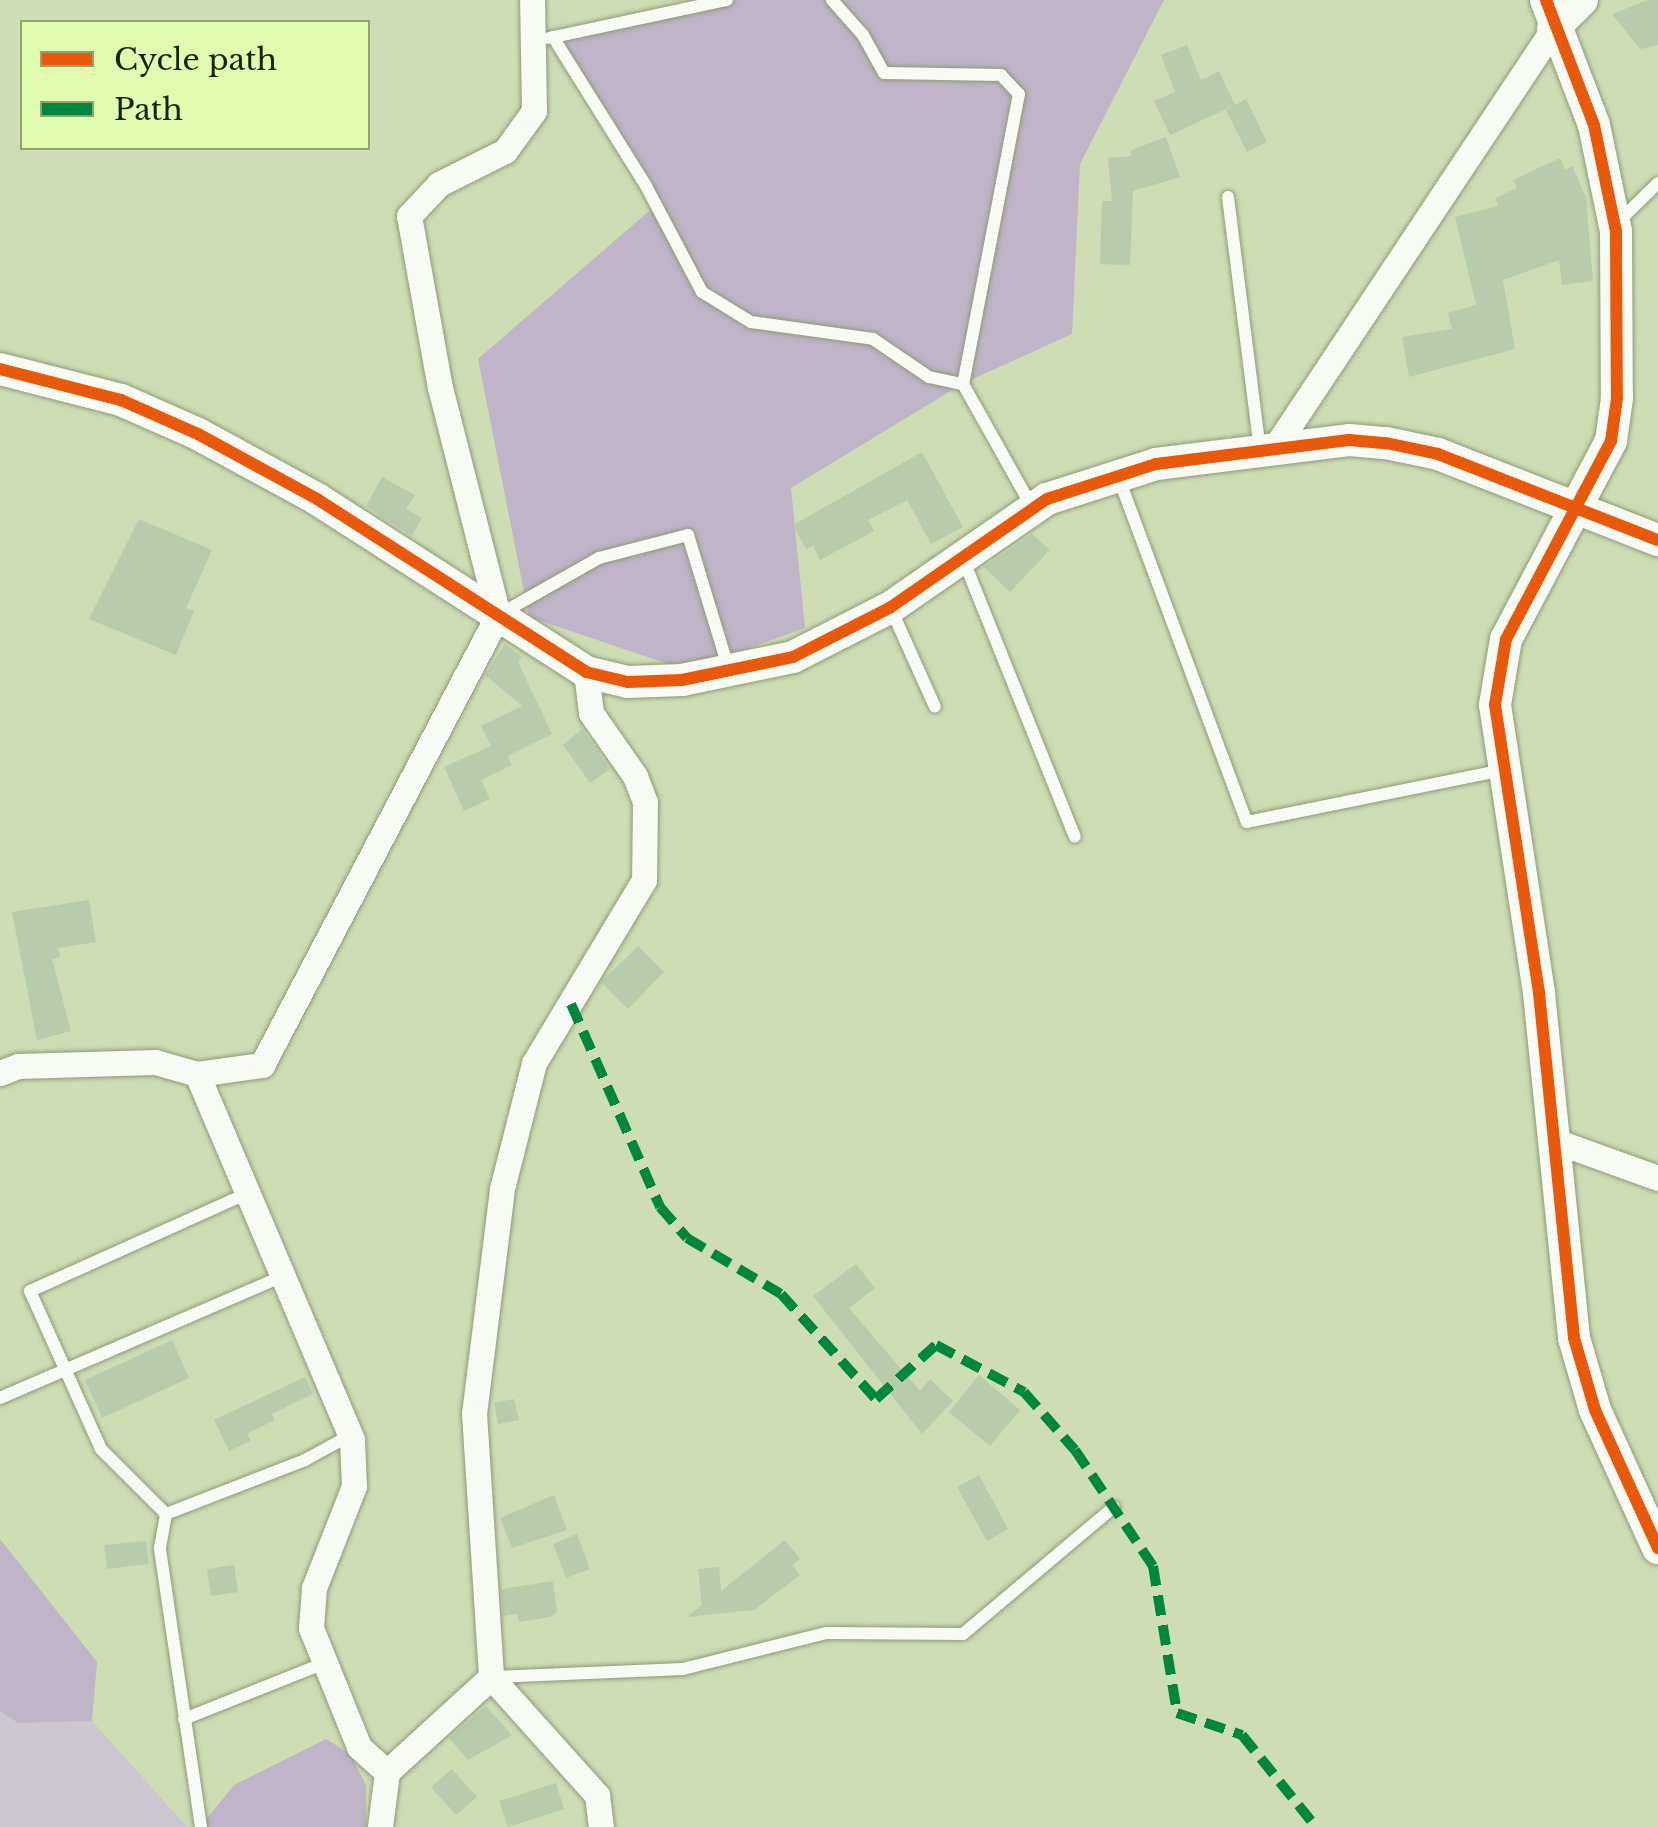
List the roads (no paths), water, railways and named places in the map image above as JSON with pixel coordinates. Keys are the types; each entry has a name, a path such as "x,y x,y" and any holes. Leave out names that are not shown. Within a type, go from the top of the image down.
{"street":[{"path":"0,1073 18,1066 154,1062 198,1074 262,1065 498,616 440,388 409,216 439,184 505,151 534,111 542,39 532,0"},
{"path":"1267,450 1549,14 1582,0"},
{"path":"1549,14 1594,125 1615,224 1617,398 1611,442 1578,512 1506,639 1495,705 1558,1142 1562,1273 1574,1338 1595,1410 1658,1548"},
{"path":"0,369 121,400 198,434 317,500 586,672 628,682 730,672 793,657 890,608 1033,509 1118,473 1267,450 1349,440 1438,454 1578,512 1658,540"},
{"path":"586,672 591,713 635,776 648,832 644,880 534,1062 502,1189 474,1413 491,1678 598,1795 601,1827"},
{"path":"198,1074 350,1436 354,1486 314,1588 311,1628 322,1664 359,1747 386,1772"},
{"path":"1558,1142 1658,1178"},
{"path":"380,1827 386,1772 491,1678"}],"lane":[{"path":"728,0 542,39 644,184 702,292 751,322 873,339 929,377 962,384"},
{"path":"832,0 884,73 1001,76 1019,94 962,384 1033,509"},
{"path":"1615,224 1658,183"},
{"path":"1228,197 1267,450"},
{"path":"1118,473 1247,822 1504,770"},
{"path":"498,616 598,558 688,535 730,672"},
{"path":"963,558 1075,837"},
{"path":"890,608 935,707"},
{"path":"166,1514 101,1450 30,1291 246,1194"},
{"path":"0,1398 281,1277"},
{"path":"166,1514 305,1460 350,1436"},
{"path":"491,1678 684,1669 826,1633 963,1634 1114,1507"},
{"path":"166,1514 160,1548 201,1827"},
{"path":"184,1718 322,1664"}]}
